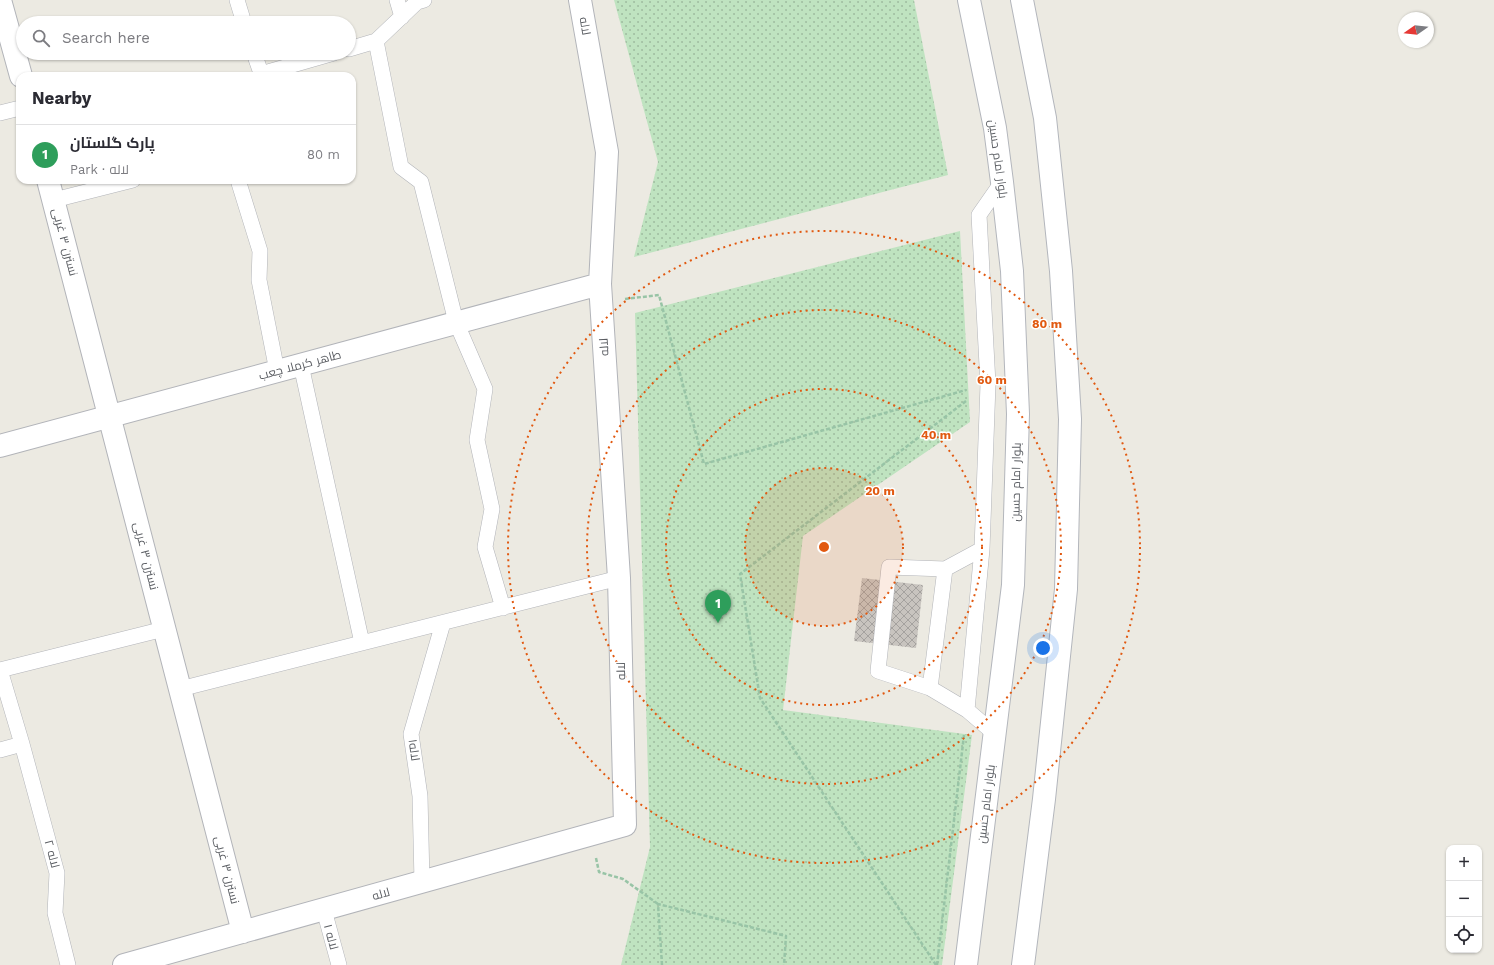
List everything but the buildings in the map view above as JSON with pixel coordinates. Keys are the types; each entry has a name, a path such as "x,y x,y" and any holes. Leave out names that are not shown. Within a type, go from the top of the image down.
{"street":[{"path":"0,0 16,58"},
{"name":"لاله","path":"124,965 152,961 243,932 625,825 619,578 601,293 607,152 580,0"},
{"name":"بلوار امام حسین","path":"966,965 1013,585 1018,414 1012,271 1002,182 995,128 969,0"},
{"path":"1022,0 1046,125 1061,271 1070,419 1066,589 1044,799 1023,965"},
{"path":"17,60 20,72"},
{"name":"نسترن ۳ غربی","path":"51,190 243,932"},
{"name":"طاهر کرملا چعب","path":"0,446 456,322 601,293"}],"lane":[{"path":"237,0 242,16"},
{"path":"397,0 402,17"},
{"path":"356,47 376,41 417,2 424,0"},
{"path":"376,41 401,166 421,182 456,322 485,389 477,440 492,509 485,547 503,608"},
{"path":"256,60 260,72"},
{"path":"271,72 311,60"},
{"path":"0,113 16,109"},
{"path":"968,710 982,548 988,384 979,215 1002,182"},
{"path":"51,190 100,184"},
{"path":"239,184 260,251 259,280 277,371"},
{"path":"301,365 362,643"},
{"path":"982,548 945,569 889,567 878,671 930,688 968,710 995,734"},
{"path":"930,688 945,569"},
{"path":"180,689 619,578"},
{"name":"لاله۱","path":"422,882 420,796 411,734 443,623"},
{"path":"0,670 164,629"},
{"name":"لاله ۲","path":"0,670 57,873 55,913 68,965"},
{"path":"0,750 22,744"},
{"name":"لاله ۱","path":"324,910 339,965"}],"path":[{"path":"601,293 659,295 704,464 988,384"},
{"path":"936,965 760,698 740,574 988,384"},
{"path":"936,965 968,710"},
{"path":"592,835 599,872 623,879 658,904 786,936 784,965"},
{"path":"658,904 662,965"}],"green space":[{"path":"614,0 914,0 948,175 634,257 658,162"},
{"path":"960,231 970,422 803,536 783,710 972,735 942,965 621,965 650,847 635,313"}],"place":[{"name":"پارک گلستان","path":"718,623"}]}
